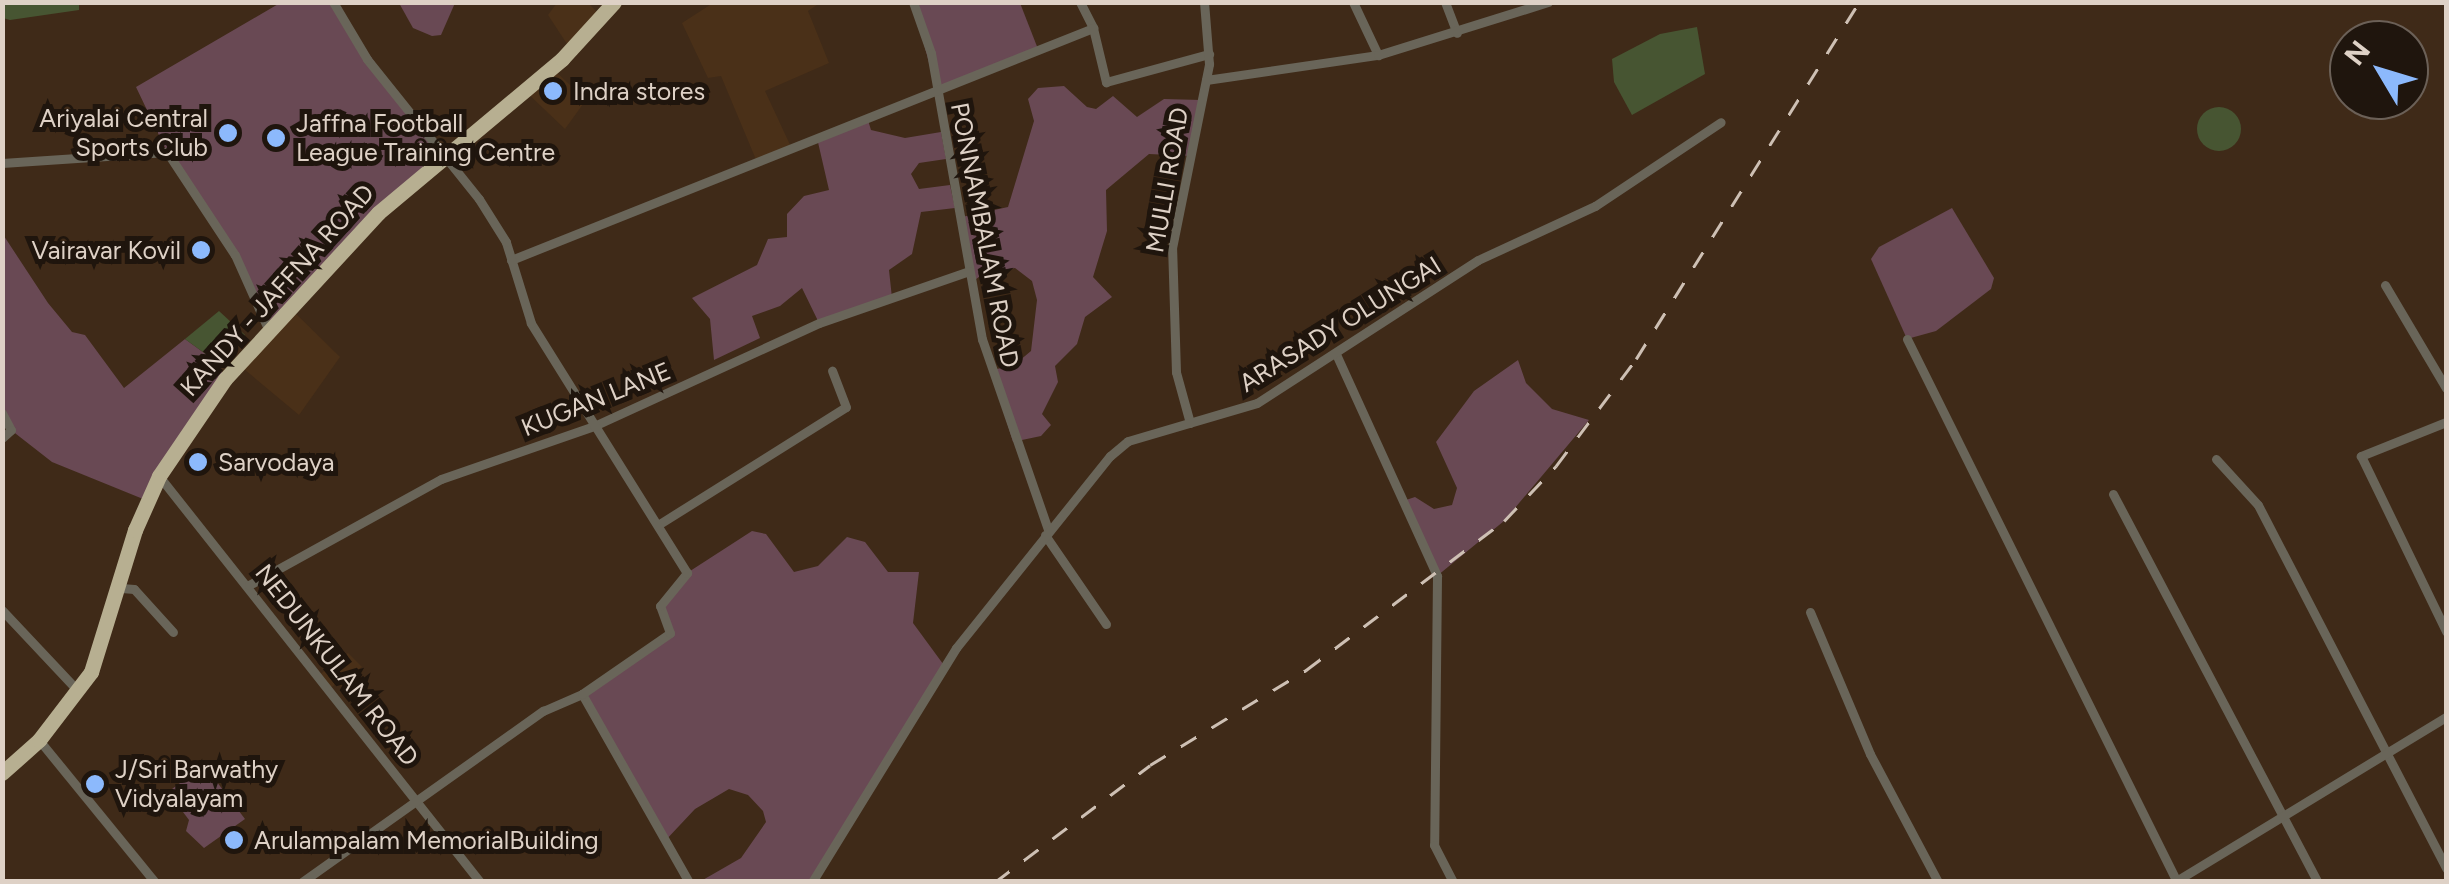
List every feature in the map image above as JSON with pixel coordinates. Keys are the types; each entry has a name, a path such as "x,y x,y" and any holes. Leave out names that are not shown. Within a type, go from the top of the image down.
{"highway":[{"name":"KANDY - JAFFNA ROAD","path":"2,773 38,740 78,692 122,588 135,530 159,476 186,430 269,331 440,155 562,59 614,2"}],"street":[{"path":"302,882 544,711 582,694 670,632 660,606 688,573 662,523 532,323 511,260 480,199 440,155 333,2"},
{"name":"PONNAMBALAM ROAD","path":"913,2 936,89 982,340 1046,533 1106,624"},
{"path":"1080,2 1093,28 1106,82 1210,54"},
{"name":"MULLI ROAD","path":"1190,423 1176,372 1172,248 1210,54 1204,2"},
{"path":"1353,2 1378,55"},
{"path":"1445,2 1457,34"},
{"path":"1206,80 1378,55 1457,34 1548,2"},
{"path":"511,260 1093,28"},
{"name":"ARASADY OLUNGAI","path":"812,882 956,648 1046,533 1128,441 1257,403 1478,260 1609,198 1721,122"},
{"path":"2,162 167,152 236,255 269,331"},
{"name":"KUGAN LANE","path":"250,586 347,526 441,480 599,424 819,323 969,271"},
{"path":"2385,285 2446,388"},
{"path":"1907,338 1981,500 2176,881 2392,755 2446,717"},
{"path":"1336,354 1437,576 1434,846 1453,882"},
{"path":"662,523 846,406 832,370"},
{"path":"2,413 12,430 2,438"},
{"path":"2446,422 2361,456 2446,631"},
{"path":"2216,459 2258,505 2392,755 2446,868"},
{"name":"NEDUNKULAM ROAD","path":"159,476 250,586 480,882"},
{"path":"2113,494 2318,882"},
{"path":"122,588 134,589 173,632"},
{"path":"2,610 78,692"},
{"path":"1810,612 1870,754 1938,882"},
{"path":"582,694 689,882"},
{"path":"38,740 154,882"}],"shaded area":[{"path":"3,2 79,3 79,10 10,20 3,18"},
{"path":"587,2 603,18 569,47 548,15 557,3"},
{"name":"Jaffna Football League Training Centre","path":"280,3 333,3 440,155 269,331 235,255 167,152 136,87"},
{"path":"399,3 455,3 441,35 432,36 413,28"},
{"path":"713,3 820,3 808,11 829,63 765,91 792,149 757,162 721,76 708,78 682,23"},
{"path":"913,3 1020,3 1038,49 936,89"},
{"path":"1697,27 1705,74 1632,115 1614,82 1612,59 1660,34"},
{"path":"552,68 586,100 565,129 523,89"},
{"path":"1064,86 1087,107 1096,109 1113,96 1137,117 1164,99 1201,100 1190,156 1149,154 1106,190 1107,231 1093,277 1112,297 1085,317 1077,344 1055,366 1058,382 1042,414 1051,425 1041,436 1013,442 991,370 1013,366 1031,351 1037,300 1032,281 1015,268 984,273 971,283 957,218 1008,207 1034,121 1028,99 1038,88"},
{"path":"2219,107 2235,113 2241,129 2235,145 2219,151 2203,145 2197,129 2203,113"},
{"path":"867,117 871,130 905,138 941,132 946,159 919,163 911,174 919,189 950,185 955,208 921,212 912,254 889,270 892,298 819,323 802,288 780,306 752,316 760,338 714,360 710,319 692,298 757,265 768,239 787,237 787,214 804,196 829,190 817,138"},
{"path":"1952,208 1994,278 1991,289 1936,331 1907,339 1871,259 1879,247"},
{"path":"2,233 48,303 72,332 85,335 124,388 185,339 218,363 225,379 148,501 52,462 11,430 2,413"},
{"path":"291,309 340,357 299,415 238,364"},
{"path":"219,311 245,335 218,363 185,339"},
{"path":"1518,360 1526,383 1552,409 1589,420 1504,521 1437,576 1403,501 1415,497 1434,509 1452,505 1457,488 1436,442 1474,391"},
{"path":"752,531 766,534 794,572 818,566 847,537 865,542 888,572 919,572 913,623 946,668 812,881 701,881 741,858 766,822 763,811 748,795 729,789 695,809 664,842 582,694 669,633 660,606 687,573"},
{"path":"348,653 362,667 330,688 319,675"},
{"path":"204,765 245,819 204,848 186,831 189,820 168,792"}],"railway":[{"path":"995,882 1150,765 1306,670 1504,521 1556,466 1636,359 1859,2"}],"place":[{"name":"Indra stores","path":"553,91"},
{"name":"Ariyalai Central Sports Club","path":"228,133"},
{"name":"Jaffna Football League Training Centre","path":"276,138"},
{"name":"Vairavar Kovil","path":"201,250"},
{"name":"Sarvodaya","path":"198,462"},
{"name":"J/Sri Barwathy Vidyalayam","path":"95,784"},
{"name":"Arulampalam MemorialBuilding","path":"234,840"}]}
